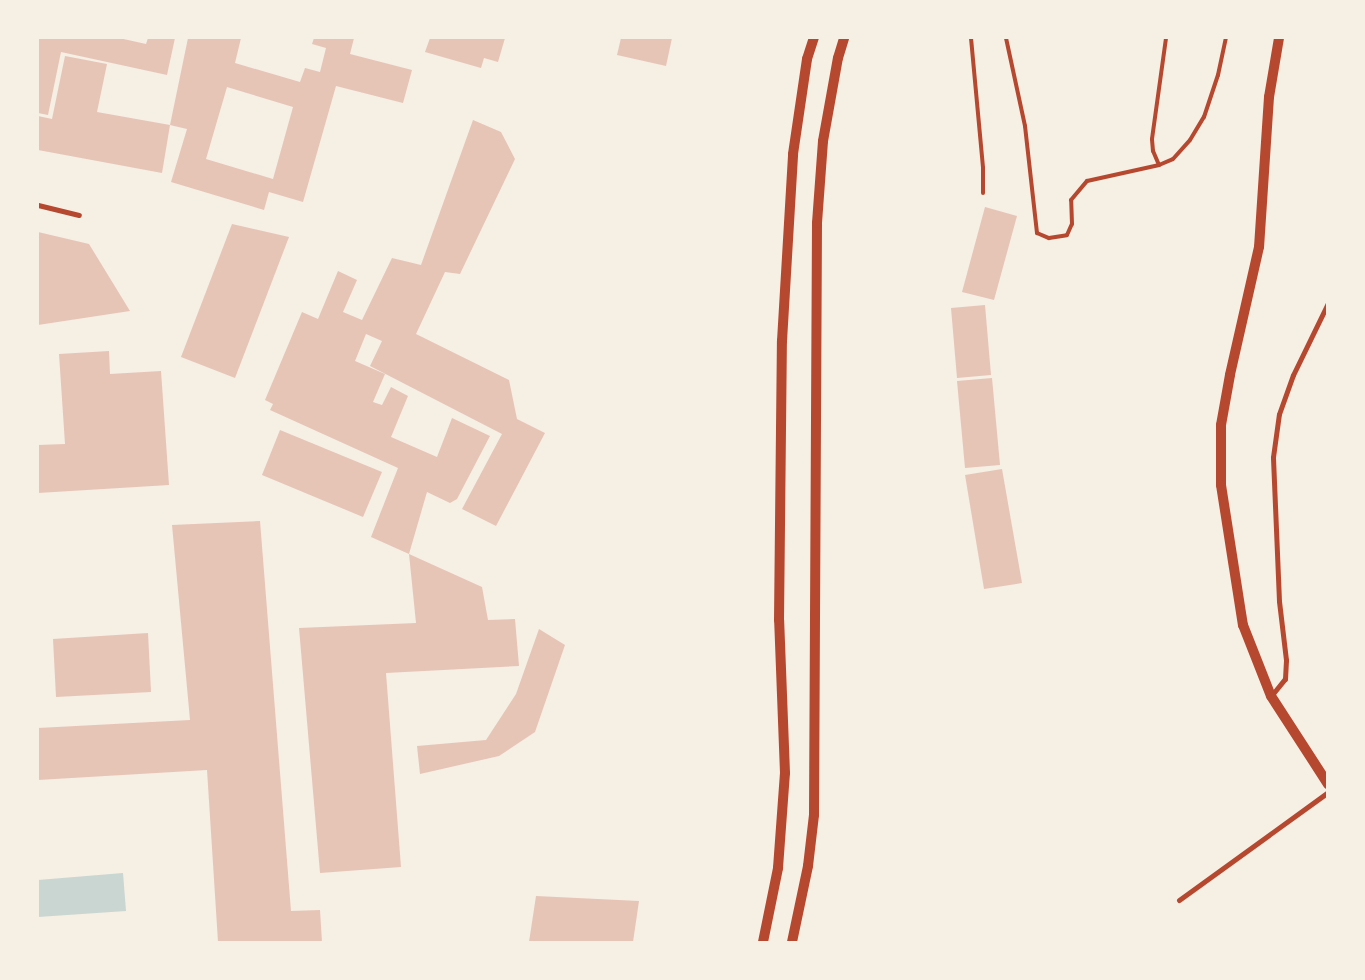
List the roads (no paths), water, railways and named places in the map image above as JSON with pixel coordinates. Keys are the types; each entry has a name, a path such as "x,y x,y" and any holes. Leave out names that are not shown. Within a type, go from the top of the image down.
{"main road":[{"path":"763,942 778,868 785,773 778,620 782,340 793,154 807,59 814,38"},
{"path":"792,942 808,866 814,815 817,223 823,141 838,58 844,38"},
{"path":"1279,38 1269,97 1259,247 1230,375 1221,425 1221,485 1243,625 1271,696 1328,784"}],"street":[{"path":"38,205 79,215"},
{"path":"1271,696 1285,679 1286,660 1279,601 1273,457 1279,414 1293,376 1328,303"},
{"path":"1179,900 1328,792"}],"lane":[{"path":"972,38 984,193"},
{"path":"1006,38 1025,126 1037,233 1049,238 1067,235 1072,224 1071,200 1087,180 1159,165 1173,159 1190,140 1204,117 1218,74 1226,38"},
{"path":"1159,165 1153,151 1152,139 1166,38"}]}
